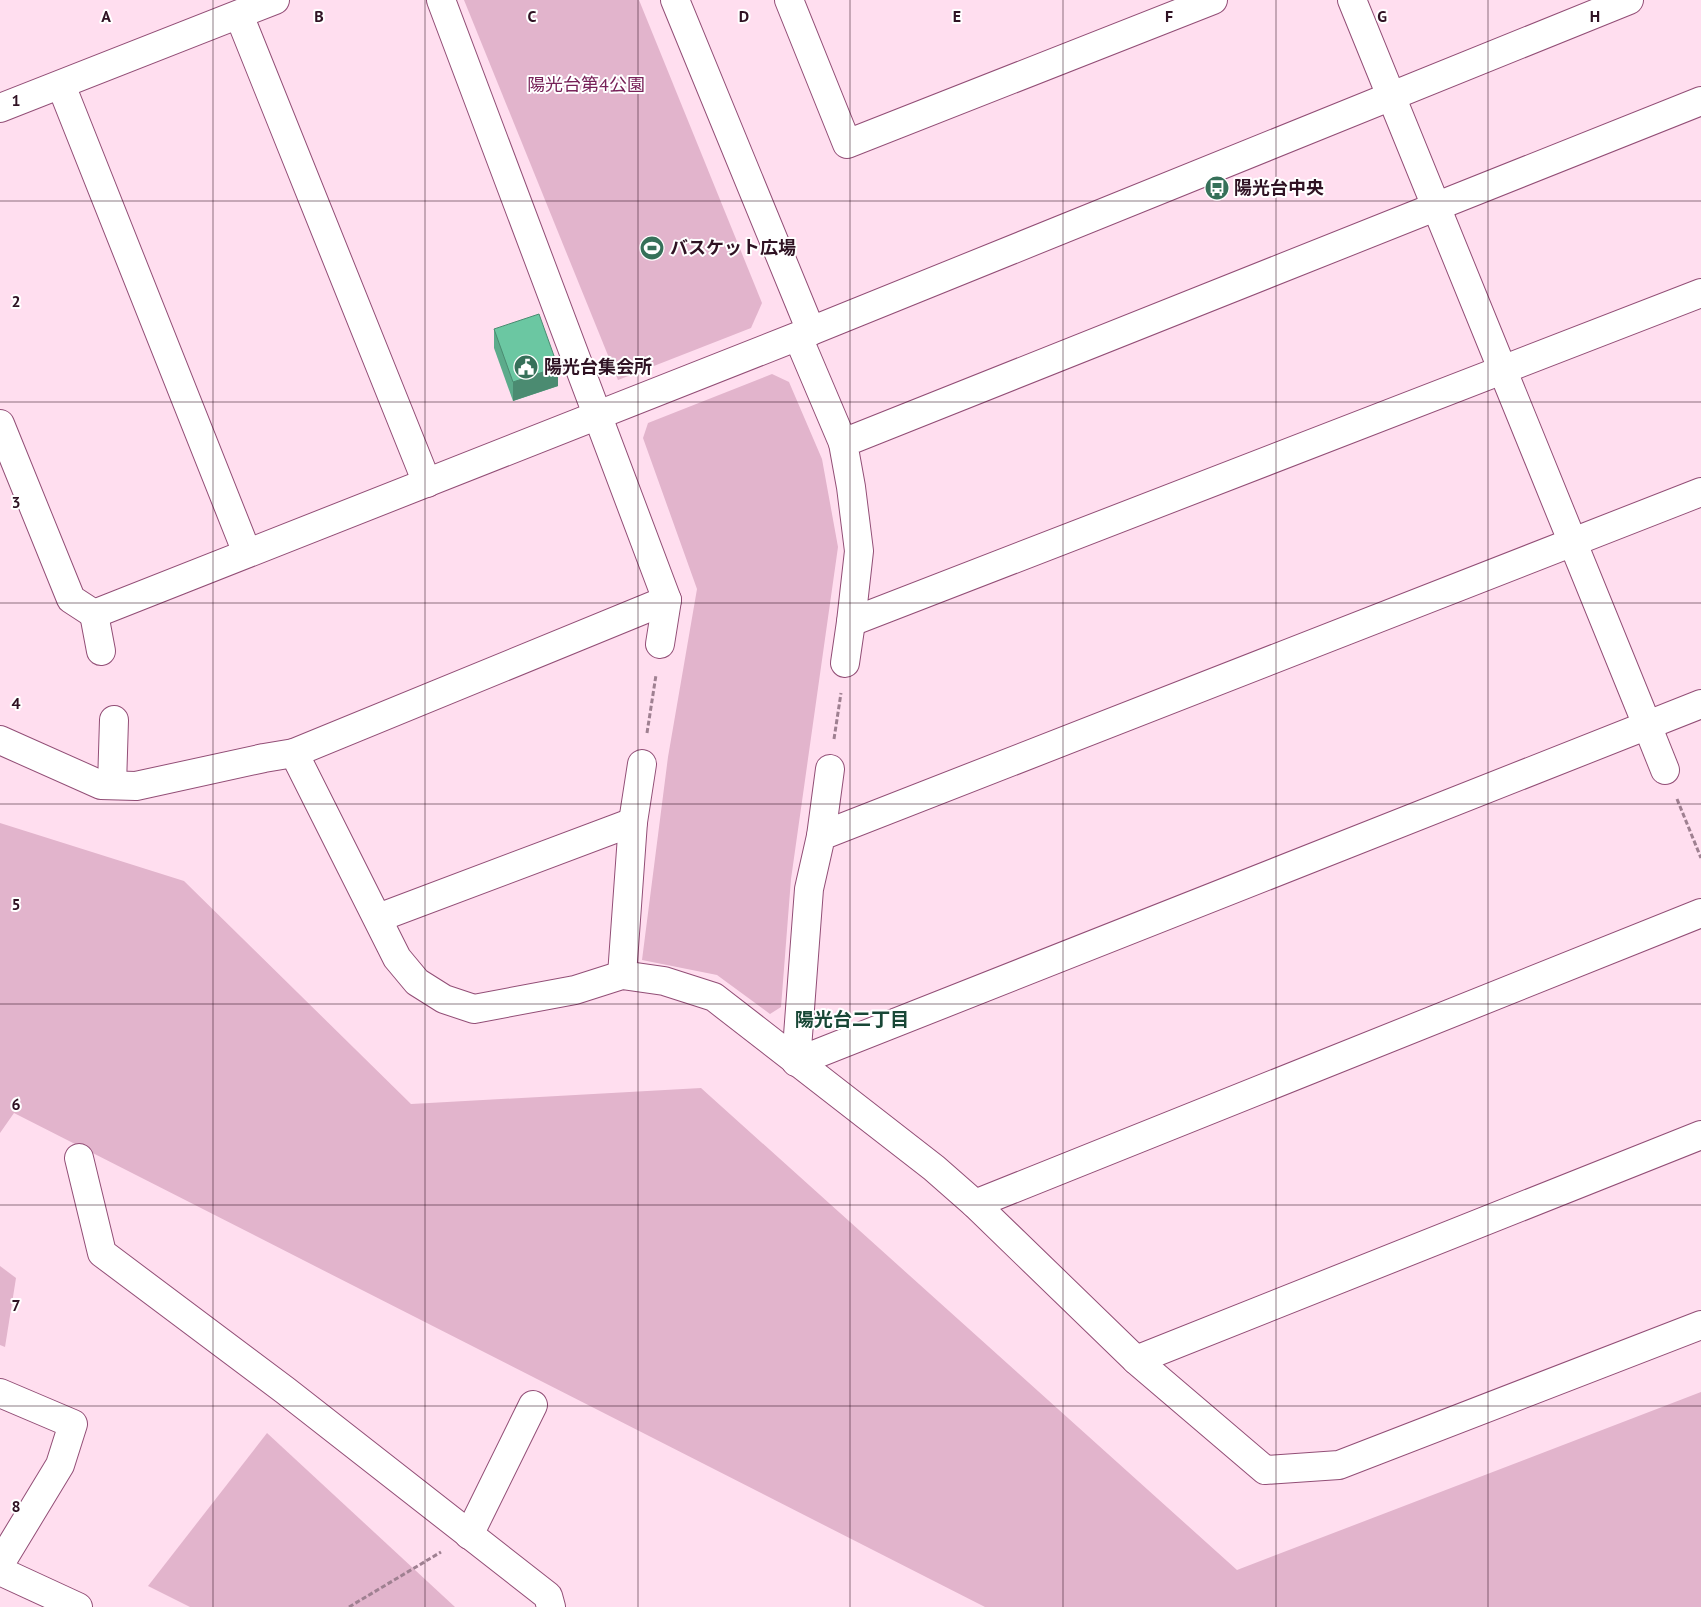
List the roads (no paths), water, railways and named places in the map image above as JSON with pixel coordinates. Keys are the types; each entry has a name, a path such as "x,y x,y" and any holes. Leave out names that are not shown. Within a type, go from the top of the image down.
{"street":[{"path":"0,108 275,0"},
{"path":"440,0 667,600 660,644"},
{"path":"674,0 804,334 843,443 859,551 845,663"},
{"path":"789,0 847,144 1214,0"},
{"path":"1352,0 1665,770"},
{"path":"94,614 804,334 1629,0"},
{"path":"239,15 427,482"},
{"path":"61,85 247,553"},
{"path":"843,443 1701,101"},
{"path":"851,622 1701,293"},
{"path":"0,424 70,599 94,614 101,651"},
{"path":"821,836 1701,492"},
{"path":"0,740 101,785 136,786 294,753 667,600"},
{"path":"796,1062 1701,704"},
{"path":"112,785 114,720"},
{"path":"294,753 397,958 417,982 444,999 474,1009 575,990 622,975 664,981 714,997 934,1168 976,1204 1136,1360 1264,1470 1339,1465 1701,1324"},
{"path":"622,975 633,822 642,764"},
{"path":"796,1062 810,889 821,836 830,769"},
{"path":"378,918 633,822"},
{"path":"976,1204 1701,913"},
{"path":"1136,1360 1701,1135"},
{"path":"79,1158 102,1253 286,1391 548,1596 552,1607"},
{"path":"0,1393 73,1424 60,1465 0,1564"},
{"path":"469,1535 533,1405"},
{"path":"0,1571 78,1607"}],"place":[{"name":"陽光台中央","path":"1217,188"},
{"name":"バスケット広場","path":"652,248"},
{"name":"陽光台集会所","path":"526,367"}],"district":[{"name":"陽光台二丁目","path":"852,1019"}],"park label":[{"name":"陽光台第4公園","path":"586,85"}]}
